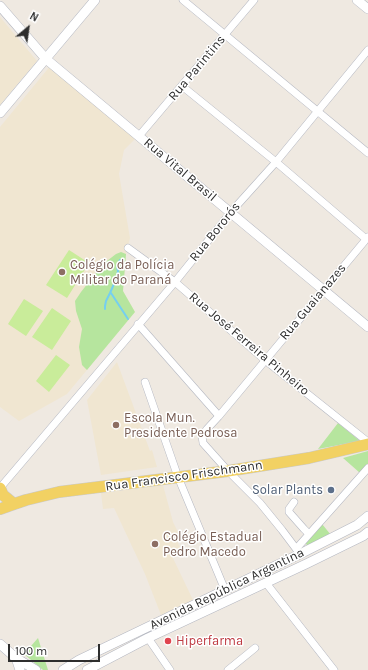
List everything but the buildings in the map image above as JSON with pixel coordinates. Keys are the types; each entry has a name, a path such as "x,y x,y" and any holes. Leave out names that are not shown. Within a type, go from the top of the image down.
{"main road":[{"name":"Rua Francisco Frischmann","path":"0,509 26,500 59,492 228,471 309,458 368,443"},
{"path":"0,488 3,494 14,504"}],"street":[{"path":"0,113 95,0"},
{"path":"183,0 368,153"},
{"name":"Rua Parintins","path":"139,136 254,0"},
{"path":"357,0 368,9"},
{"name":"Rua Vital Brasil","path":"0,6 46,59 368,327"},
{"name":"Rua Bororós","path":"0,488 175,282 231,212 276,162 368,50"},
{"path":"182,86 367,238"},
{"name":"Rua Guaianazes","path":"228,471 203,443 202,436 204,432 367,238"},
{"name":"Rua José Ferreira Pinheiro","path":"128,248 175,282 265,360 368,443"},
{"path":"138,324 219,416"},
{"path":"145,382 178,477 225,590"},
{"path":"228,471 260,503 298,552 309,534 368,468"},
{"path":"294,502 288,509 289,512 309,534"},
{"name":"Avenida República Argentina","path":"63,670 79,660 225,590 298,552 357,525 368,516"},
{"name":"Avenida República Argentina","path":"87,670 148,638 266,583 363,536 368,532"},
{"path":"266,583 334,670"},
{"path":"148,638 170,670"},
{"path":"0,644 16,658 36,670"},
{"path":"228,670 255,648"},
{"path":"16,658 20,670"}],"shaded area":[{"path":"0,17 37,61 0,105"},
{"name":"Colégio da Polícia Militar do Paraná","path":"51,65 137,137 124,150 119,174 130,238 126,254 123,291 135,312 67,394 19,421 0,407 0,127"},
{"name":"Escola Mun. Presidente Pedrosa","path":"117,362 150,451 152,450 157,467 101,475 87,400"},
{"name":"Colégio Estadual Pedro Macedo","path":"163,485 173,522 179,534 175,537 182,551 172,556 193,600 161,615 145,574 114,508 103,509 101,493"}],"green space":[{"path":"69,250 89,263 67,298 46,285"},
{"path":"121,252 126,254 123,291 135,312 87,370 82,365 79,347 82,329 76,311 75,301 103,264"},
{"path":"24,299 43,311 26,336 8,324"},
{"path":"52,308 71,321 52,350 32,337"},
{"path":"56,355 70,365 49,392 36,381"},
{"path":"338,423 360,441 318,449"},
{"path":"368,451 368,465 360,473 343,458"},
{"path":"322,524 331,535 309,547 305,543"},
{"path":"38,638 48,670 43,670 24,654"}],"waterway":[{"path":"105,309 106,301 117,277 117,267 120,260"},
{"path":"111,293 128,319"}],"place":[{"name":"Colégio da Polícia Militar do Paraná","path":"62,272"},
{"name":"Escola Mun. Presidente Pedrosa","path":"116,425"},
{"name":"Solar Plants","path":"331,490"},
{"name":"Colégio Estadual Pedro Macedo","path":"155,544"},
{"name":"Hiperfarma","path":"168,641"}]}
